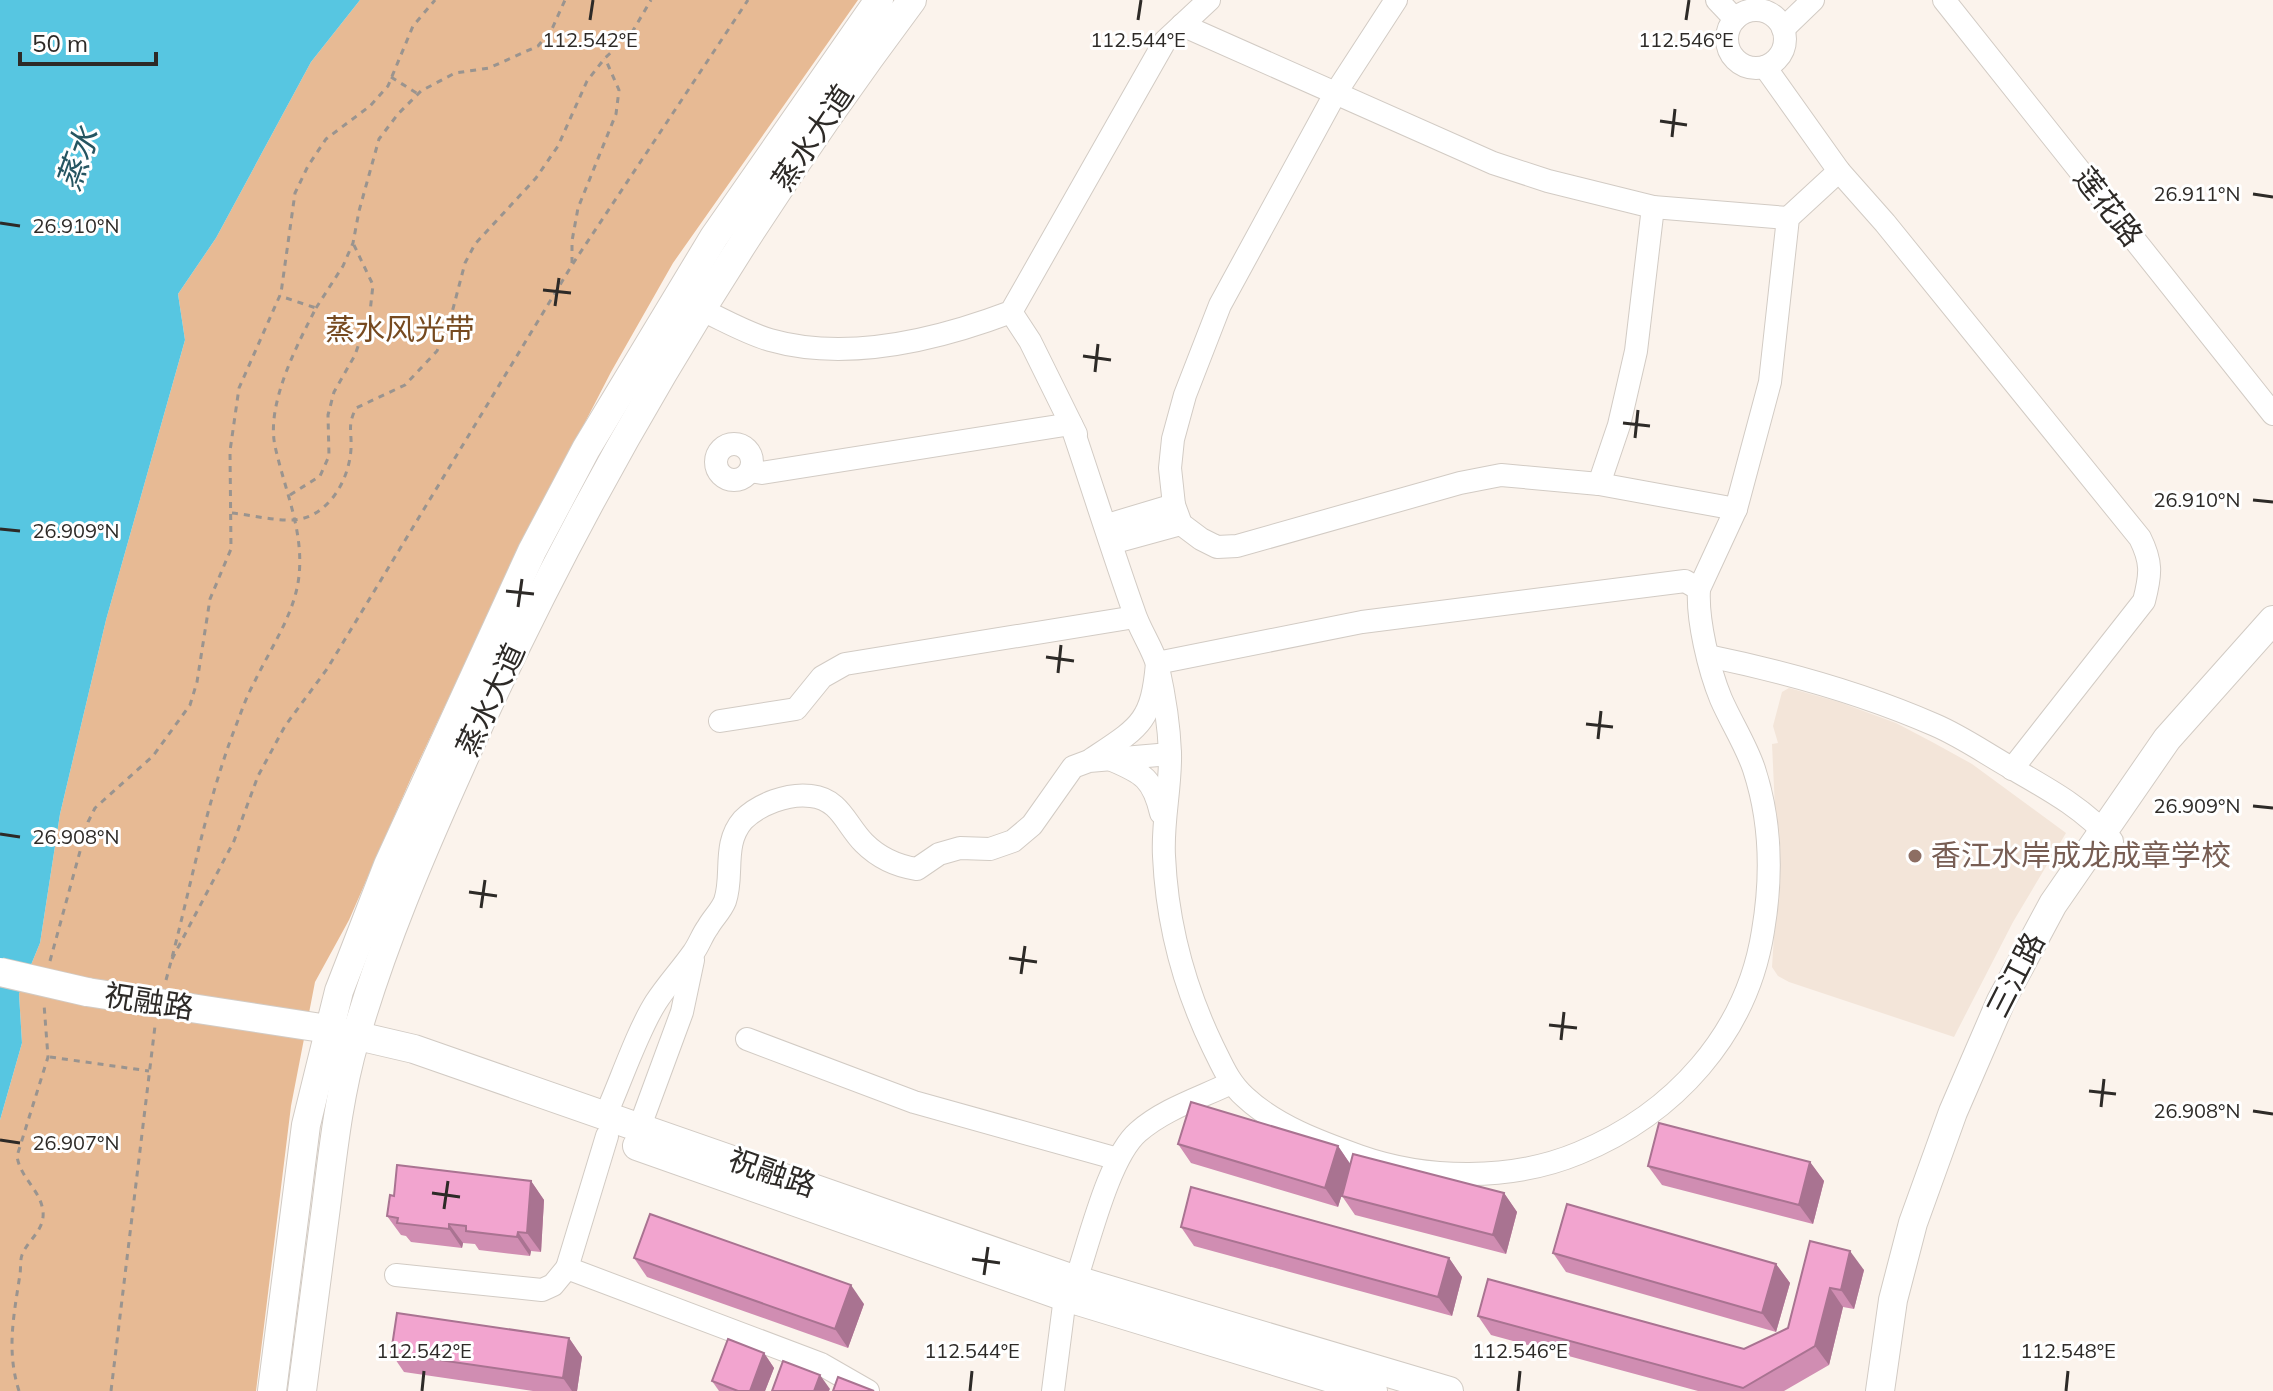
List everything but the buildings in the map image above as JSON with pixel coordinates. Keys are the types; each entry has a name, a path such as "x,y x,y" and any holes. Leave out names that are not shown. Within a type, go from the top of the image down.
{"main road":[{"name":"蒸水大道","path":"272,1391 306,1125 339,991 388,865 532,551 566,487 714,237 879,0"},
{"name":"蒸水大道","path":"302,1391 336,1129 354,1042 367,997 417,864 506,663 610,465 733,256 850,84 912,0"},
{"name":"三江路","path":"1895,1391 1908,1305 1926,1230 1965,1117 2012,1008 2105,837 2167,739 2273,620"},
{"name":"三江路","path":"1880,1391 1893,1300 1913,1223 1953,1112 2008,987 2053,904 2105,837 2273,645"},
{"path":"0,972 86,996"},
{"path":"0,982 86,996"},
{"name":"祝融路","path":"86,996 354,1042 414,1049 606,1125 1072,1293 1373,1391"},
{"name":"祝融路","path":"606,1125 640,1126 1072,1293 1449,1391"}],"street":[{"path":"702,310 768,339 815,350 857,351 914,340 1011,312 1165,41 1209,0"},
{"path":"1396,0 1335,94 1220,305 1185,395 1173,439 1170,468 1178,515 1217,547 1237,546 1460,483 1501,475 1599,484 1736,509"},
{"path":"1717,0 1735,19"},
{"path":"1781,14 1786,38 1780,56 1765,67 1746,67 1731,55 1727,36 1735,19 1752,10 1781,14 1813,0"},
{"name":"莲花路","path":"1944,0 2273,414"},
{"name":"莲花路","path":"1959,0 2273,393"},
{"path":"1182,25 1493,163 1548,181 1653,207 1788,218"},
{"path":"1765,67 1839,171 1885,223 2140,538 2149,556 2150,578 2144,601 2012,769"},
{"path":"1011,312 1030,341 1097,477 1135,617 1157,663 1170,754 1163,855 1175,943 1197,1013 1231,1083 1248,1101 1278,1121 1375,1162 1464,1174 1516,1170 1568,1158 1613,1139 1655,1110 1693,1075 1723,1040 1751,982 1763,932 1768,836 1753,765 1720,695 1708,656 1698,602 1699,589 1736,509 1770,382 1788,218 1839,171"},
{"path":"1599,484 1619,425 1636,351 1653,207"},
{"path":"750,471 762,473 1071,424"},
{"path":"1114,533 1178,515"},
{"path":"1157,663 1362,622 1685,581 1699,589"},
{"path":"720,721 796,709 822,677 845,664 1135,617"},
{"path":"1708,656 1815,681 1938,726 2074,805 2105,837"},
{"path":"1100,760 1140,724 1155,694 1157,663"},
{"path":"396,1275 542,1290 553,1285 567,1268 606,1125 655,1004 695,951 726,898 731,844 742,822 760,806 787,798 811,796 831,804 846,817 862,841 881,857 901,867 917,869 939,854 960,848 990,849 1013,841 1032,825 1073,767 1100,760 1132,746 1165,712"},
{"path":"1100,760 1170,754"},
{"path":"1100,760 1148,778 1157,793 1164,826"},
{"path":"640,1126 682,1012 695,951"},
{"path":"747,1039 914,1102 1118,1159"},
{"path":"1053,1391 1072,1293 1118,1159 1135,1134 1155,1118 1231,1083"},
{"path":"567,1268 821,1364 868,1391"},
{"path":"1064,1391 1072,1293"}],"path":[{"path":"48,968 88,822 95,808 153,756 190,705 197,682 210,599 231,549 230,451 239,388 280,296 295,193 326,139 370,106 388,86 413,26 435,0"},
{"path":"111,1391 159,1008 213,795 234,730 252,685 285,621 298,584 300,552 295,520 274,443 280,391 302,335 343,266 353,243 379,139 418,94 455,73 489,68 538,46 552,29 565,0"},
{"path":"232,513 295,520 325,507 336,495 346,472 351,448 348,435 350,420 356,408 405,385 437,351 449,324 465,263 475,244 536,178 558,146 587,81 605,58 631,34 651,0"},
{"path":"172,959 234,841 258,776 285,726 327,669 572,265 748,0"},
{"path":"572,265 572,241 578,208 616,114 619,90 605,58"},
{"path":"391,77 418,94"},
{"path":"290,495 320,476 329,456 328,415 334,392 355,355 370,312 373,285 353,243"},
{"path":"280,296 316,308"},
{"path":"19,1391 12,1370 12,1313 22,1254 41,1227 43,1212 39,1196 19,1170 17,1156 48,1057 44,1000"},
{"path":"48,1057 149,1071"}],"shaded area":[{"name":"香江水岸成龙成章学校","path":"1789,688 1896,723 1972,764 2066,833 2013,922 1954,1037 1789,982 1778,976 1772,967 1778,873 1772,744 1778,743 1773,726 1782,692"}],"green space":[{"name":"蒸水风光带","path":"360,0 858,0 673,263 611,372 510,568 411,778 349,920 315,982 291,1106 256,1391 0,1391 0,1120 22,1043 19,994 40,943 60,814 106,620 185,340 178,294 216,238 311,62"}],"water":[{"name":"蒸水","path":"0,0 360,0 311,62 216,238 178,294 185,340 106,620 60,814 40,943 19,994 22,1043 0,1120"}],"place":[{"name":"香江水岸成龙成章学校","path":"1915,856"}]}
